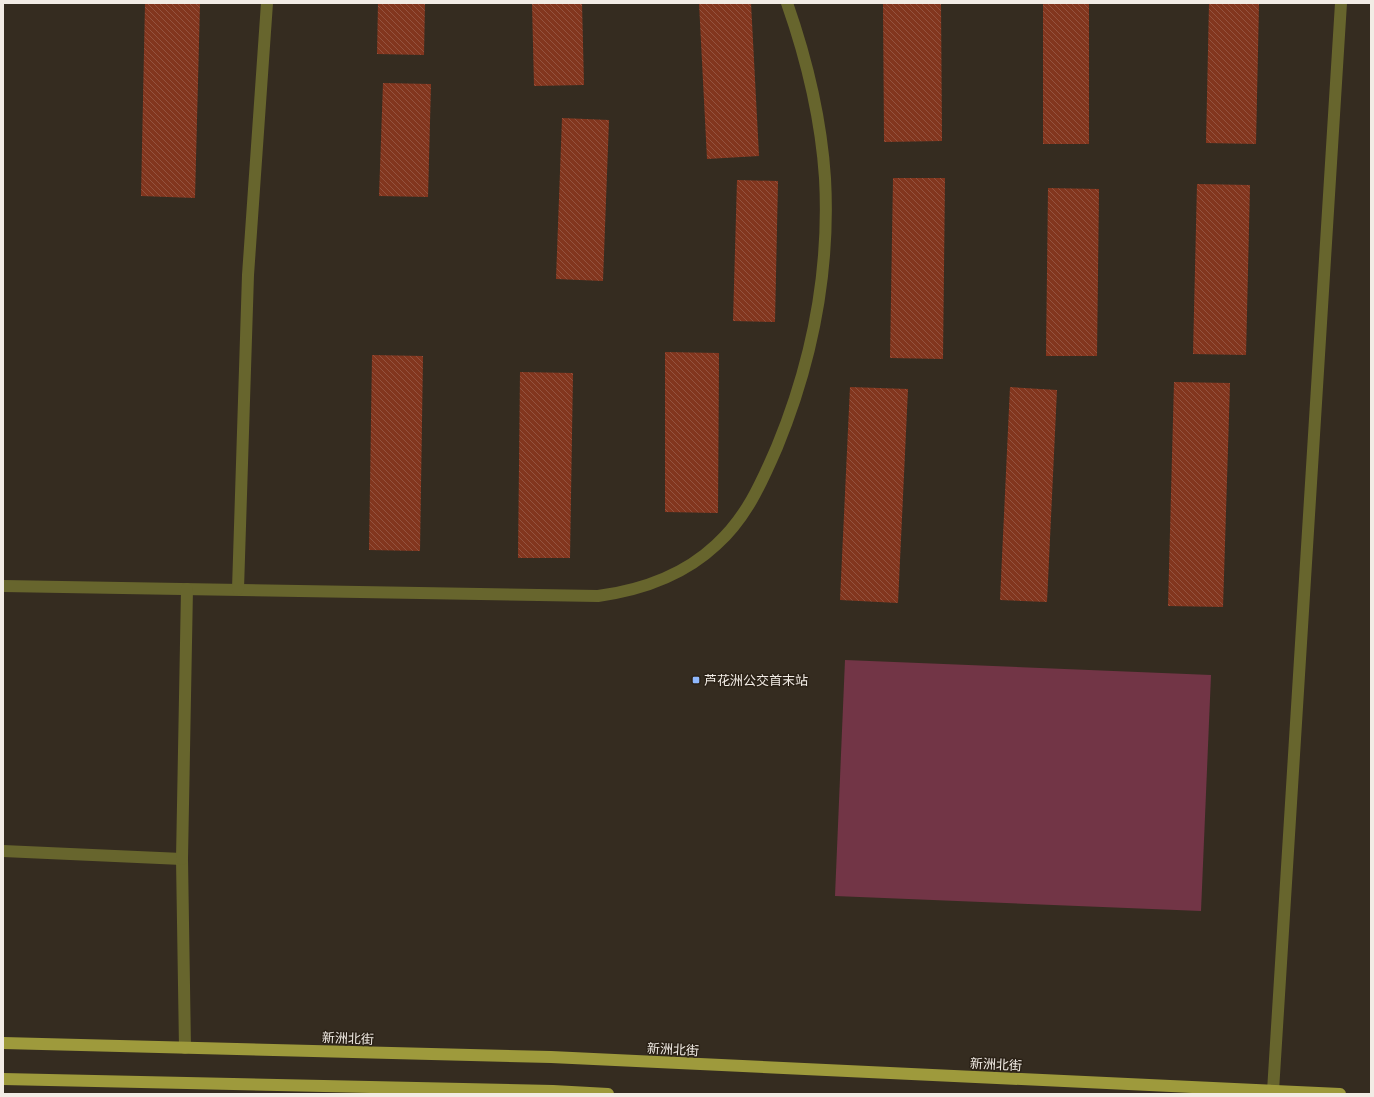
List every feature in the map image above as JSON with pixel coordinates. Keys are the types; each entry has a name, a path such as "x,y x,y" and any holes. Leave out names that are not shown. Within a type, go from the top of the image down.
{"main road":[{"name":"新洲北街","path":"3,1043 551,1057 1340,1094"},
{"path":"3,1079 545,1091 608,1094"}],"street":[{"path":"238,589 248,275 267,3"},
{"path":"3,586 598,596 624,592 649,585 673,575 710,550 734,527 749,506 762,483 791,409 809,351 823,268 826,223 825,178 820,133 813,88 802,45 787,3"},
{"path":"1273,1091 1341,3"},
{"path":"185,1048 182,859 187,589"},
{"path":"3,851 182,859"}],"shaded area":[{"path":"845,660 1211,675 1201,911 835,896"}],"building":[{"path":"145,3 200,3 195,198 141,196"},
{"path":"378,3 425,3 424,55 377,54"},
{"path":"532,3 582,3 584,85 534,86"},
{"path":"699,3 751,3 759,156 707,159"},
{"path":"883,3 941,3 942,141 884,142"},
{"path":"1043,3 1089,3 1089,144 1043,144"},
{"path":"1209,3 1259,3 1256,144 1206,143"},
{"path":"383,83 431,84 428,197 379,196"},
{"path":"562,118 609,120 603,281 556,279"},
{"path":"893,178 945,178 943,359 890,358"},
{"path":"737,180 778,181 775,322 733,321"},
{"path":"1197,184 1250,185 1246,355 1193,354"},
{"path":"1048,188 1099,189 1097,356 1046,356"},
{"path":"665,352 719,353 718,513 665,512"},
{"path":"372,355 423,356 420,551 369,550"},
{"path":"520,372 573,373 570,558 518,558"},
{"path":"1174,382 1230,383 1223,607 1168,606"},
{"path":"850,387 908,389 898,603 840,600"},
{"path":"1010,387 1057,390 1047,602 1000,600"}],"place":[{"name":"芦花洲公交首末站","path":"696,680"}]}
